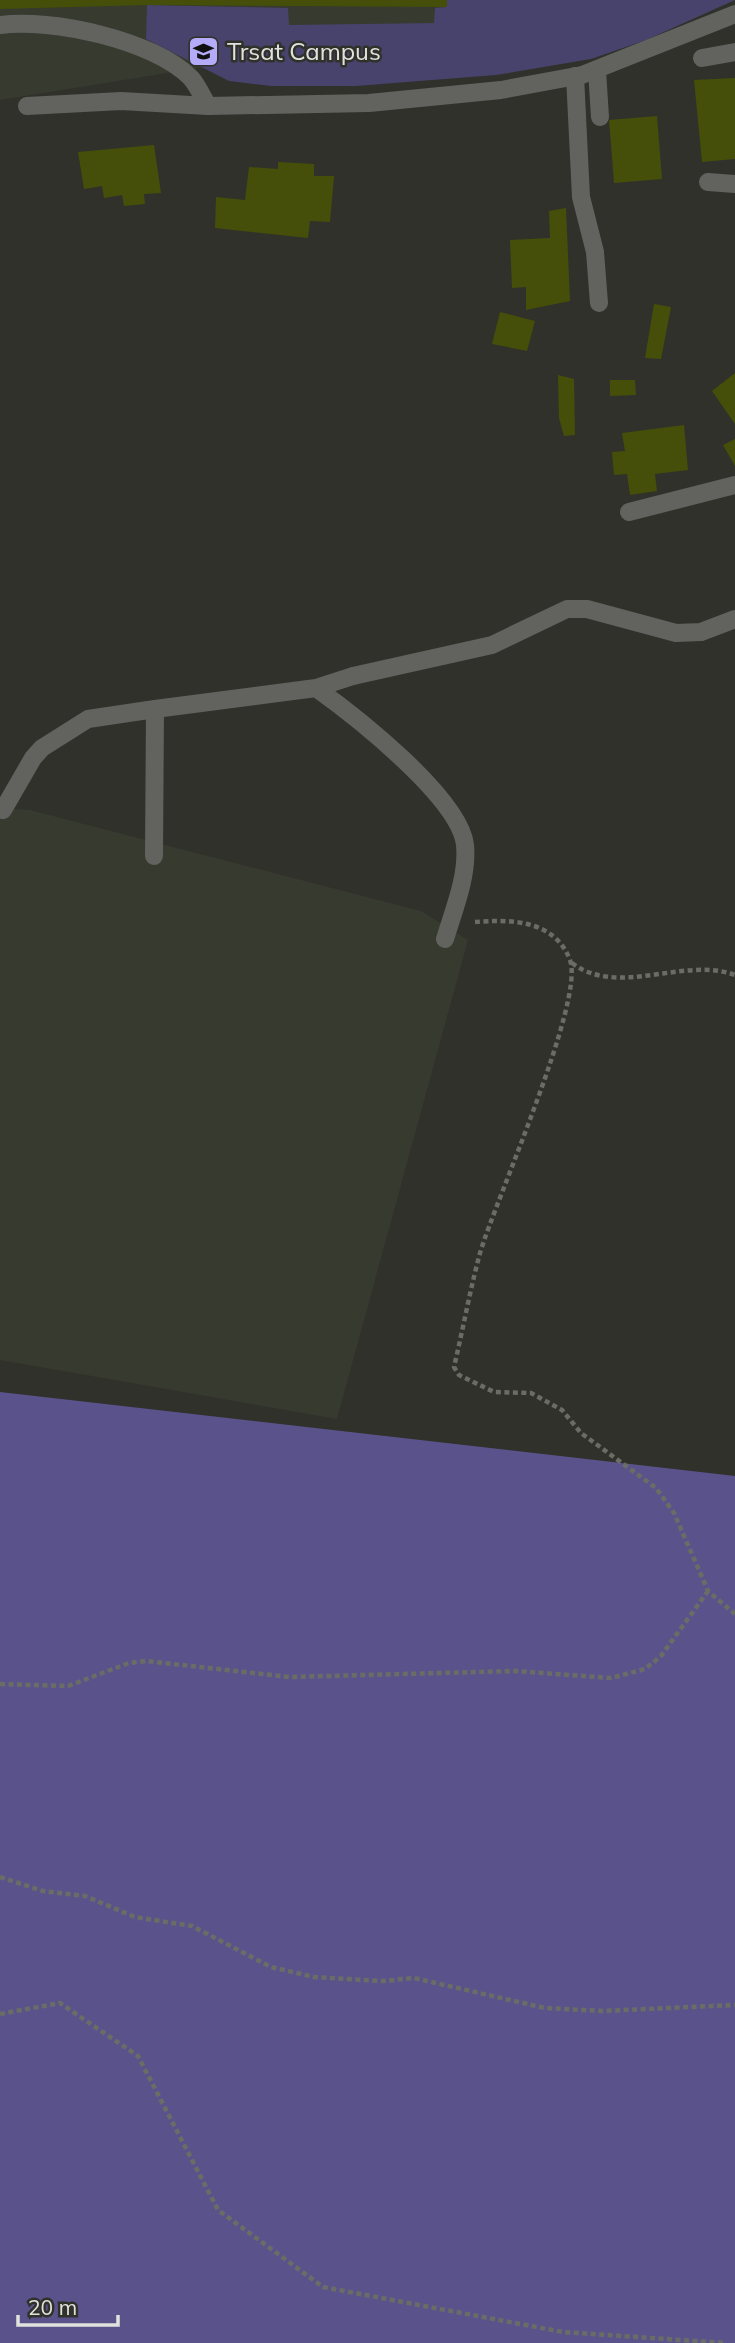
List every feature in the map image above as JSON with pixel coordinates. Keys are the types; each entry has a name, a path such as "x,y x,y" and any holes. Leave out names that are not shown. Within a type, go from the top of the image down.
{"street":[{"path":"27,106 121,101 208,107 369,103 501,90 597,70 735,14"},
{"path":"0,26 54,26 118,39 160,57 191,78 208,107"},
{"path":"702,58 735,52"},
{"path":"597,70 600,117"},
{"path":"575,76 581,197 595,251 599,303"},
{"path":"708,182 735,184"},
{"path":"629,512 735,485"},
{"path":"3,810 33,758 42,748 88,719 316,688 353,676 492,645 567,609 587,609 676,633 701,632 735,619"},
{"path":"316,688 344,708 442,797 459,824 465,844 464,868 447,931"},
{"path":"153,856 155,709"}],"path":[{"path":"447,931 512,919 548,931 564,947 571,963 571,981 556,1044 480,1254 454,1367 459,1375 494,1391 531,1393 562,1410 581,1433 656,1488 674,1513 708,1591 735,1614"},
{"path":"571,963 586,975"},
{"path":"571,981 586,975 650,978 685,968 702,971 720,969 735,975"},
{"path":"0,1684 68,1686 129,1663 146,1661 289,1677 516,1671 611,1678 645,1669 661,1656 708,1591"},
{"path":"0,1877 43,1891 85,1896 135,1917 192,1926 271,1966 314,1977 383,1980 414,1978 545,2008 602,2011 735,2005"},
{"path":"0,2014 60,2003 138,2056 218,2210 323,2287 563,2332 724,2343"}],"shaded area":[{"name":"Trsat Campus","path":"0,0 686,0 280,55 0,100"},
{"path":"447,0 735,0 646,40 591,59 496,75 356,86 272,86 229,81 146,39 147,5 288,8 289,25 434,23 435,8 446,7"},
{"path":"0,808 30,810 421,911 468,940 337,1419 0,1360"},
{"path":"0,1392 735,1476 735,2343 0,2343"}],"building":[{"path":"0,0 447,0 447,7 147,5 0,9"},
{"path":"735,78 735,159 702,162 694,80"},
{"path":"657,116 662,179 614,183 609,120"},
{"path":"154,145 161,193 144,194 145,204 124,206 122,195 104,198 102,186 84,189 78,152"},
{"path":"278,162 314,164 314,176 334,176 330,222 310,221 308,238 215,228 216,197 245,200 249,167 278,169"},
{"path":"566,208 570,301 526,310 526,287 512,288 510,240 550,238 549,211"},
{"path":"654,304 671,307 661,359 645,358"},
{"path":"500,312 535,321 527,351 492,344"},
{"path":"735,373 735,424 712,391"},
{"path":"558,375 574,379 575,435 564,436 559,418"},
{"path":"610,380 635,380 636,395 610,396"},
{"path":"684,425 688,470 655,474 657,491 630,495 627,474 614,475 612,452 625,451 622,433"},
{"path":"735,439 735,466 723,445"}],"place":[{"name":"Trsat Campus","path":"204,51"}]}
